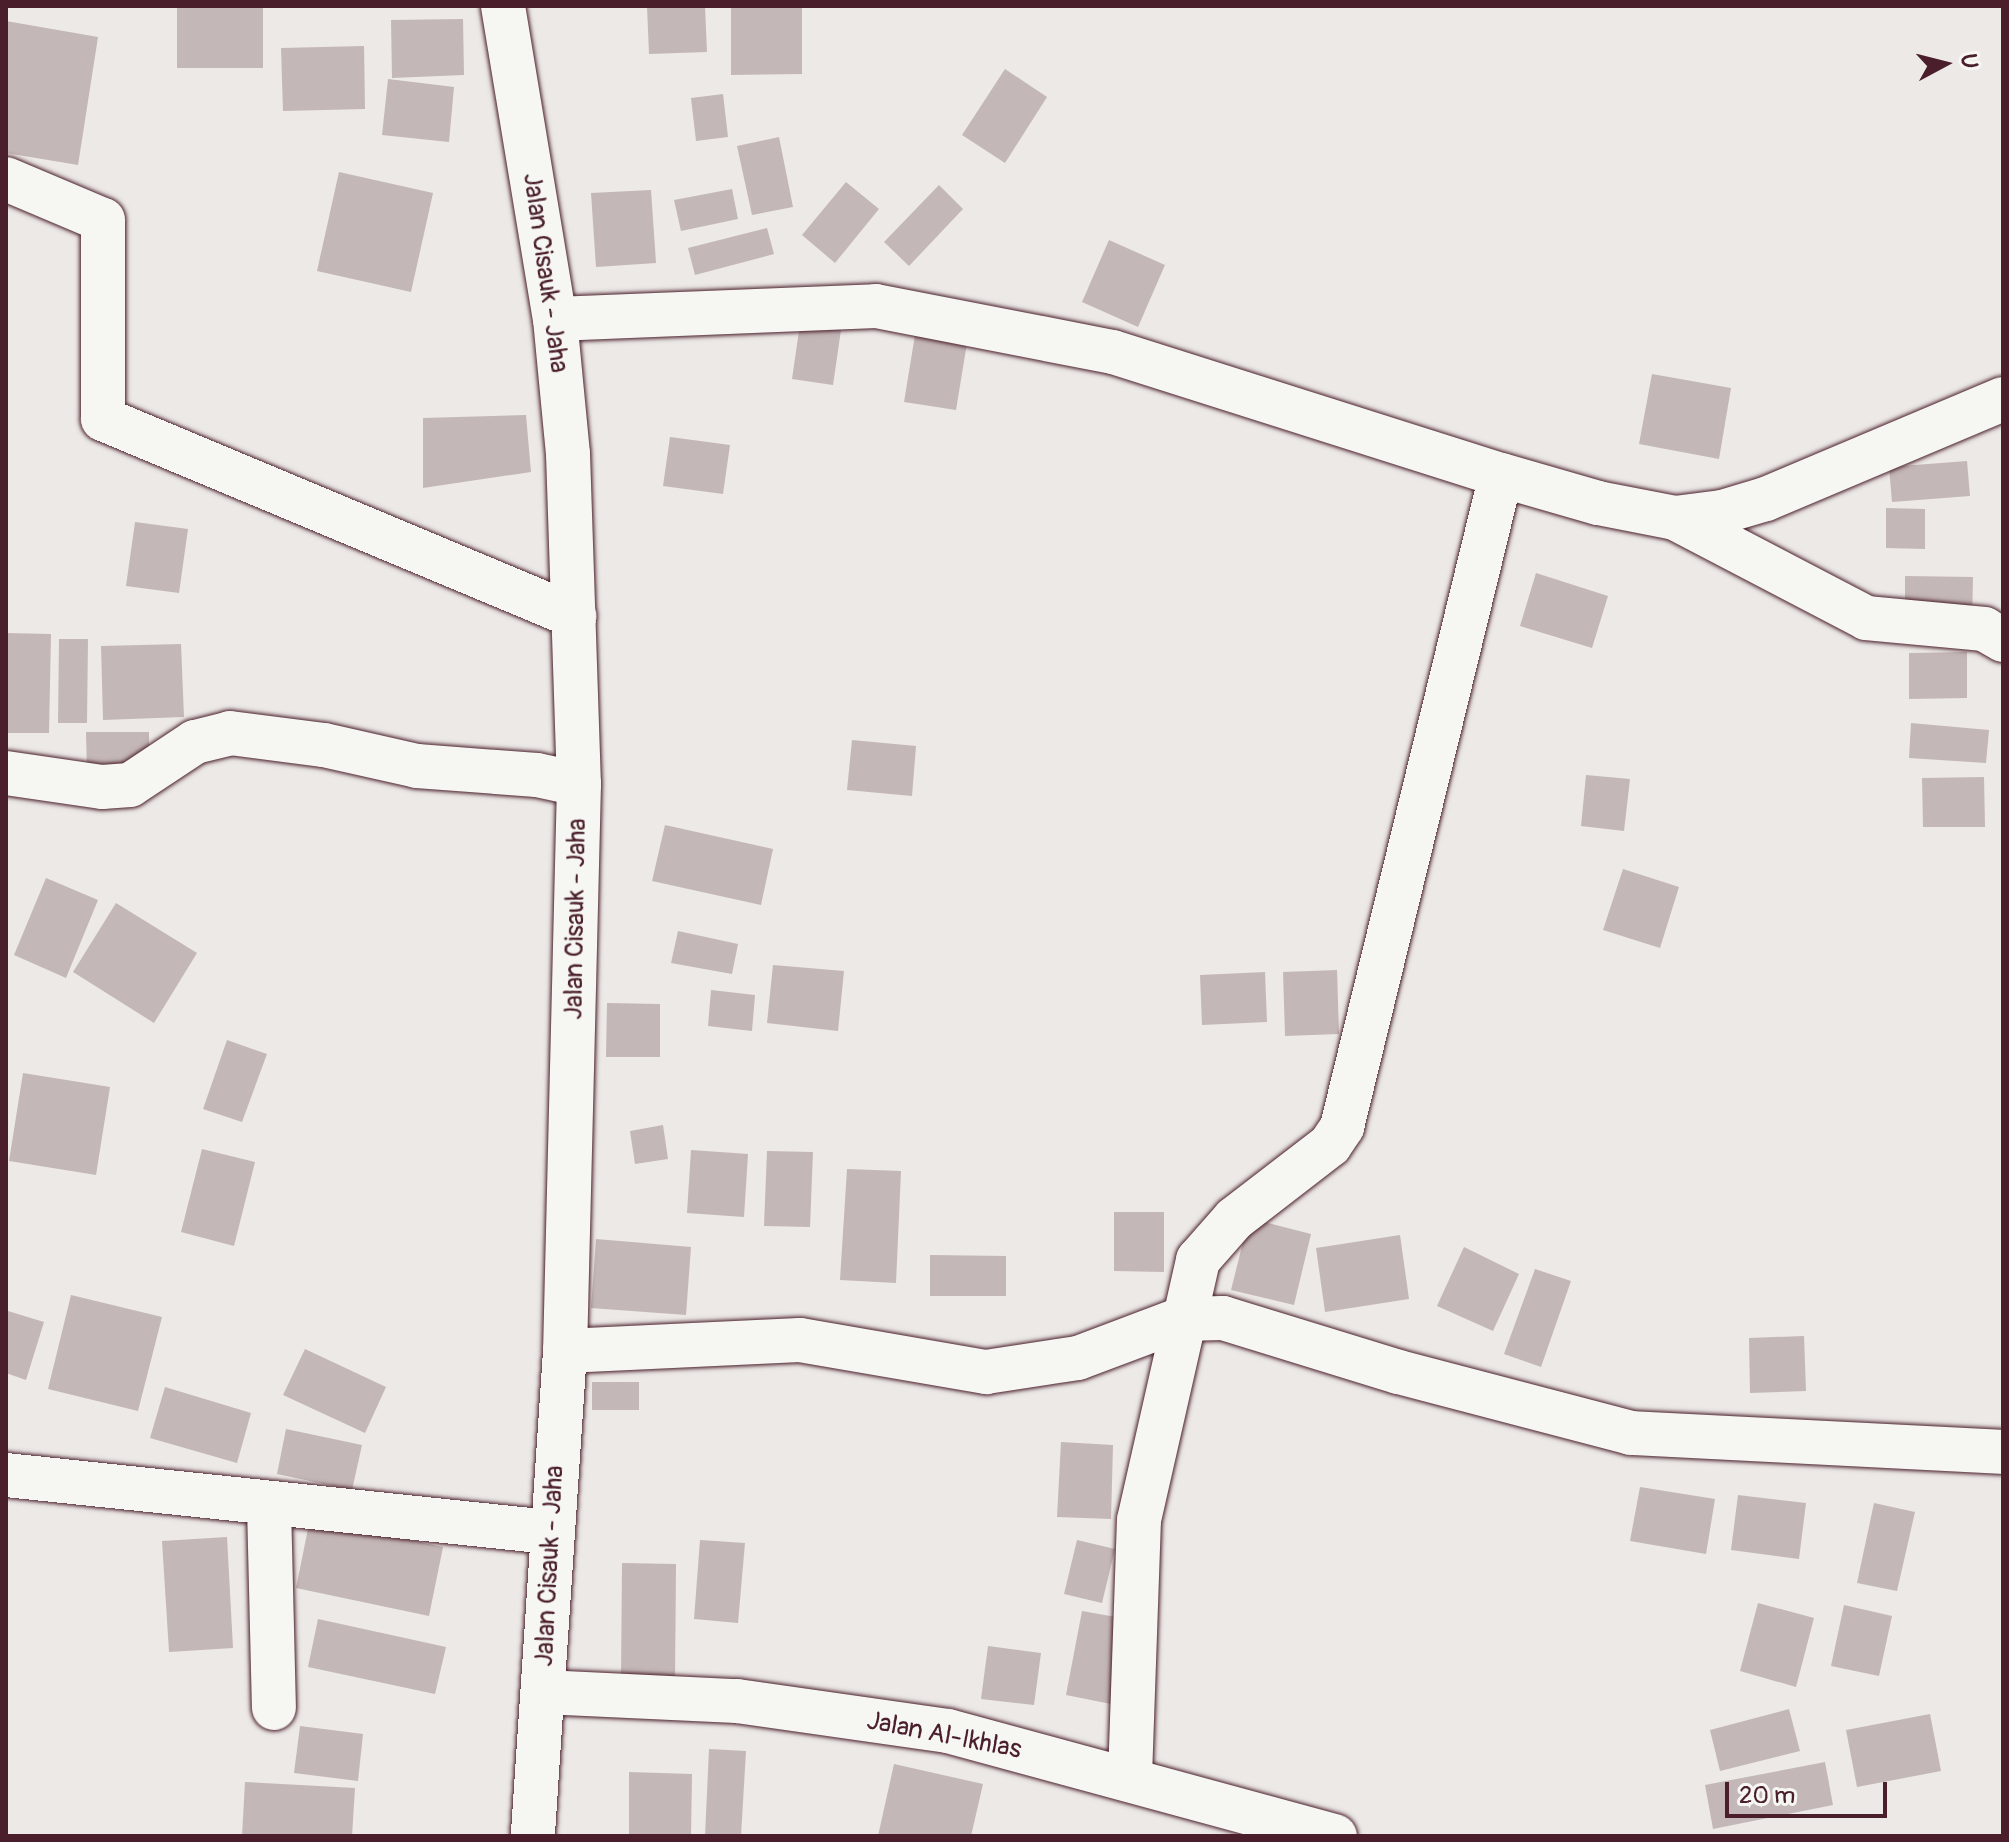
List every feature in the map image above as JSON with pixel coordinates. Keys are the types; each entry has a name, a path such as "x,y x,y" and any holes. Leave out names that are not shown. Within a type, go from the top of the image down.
{"street":[{"name":"Jalan Cisauk - Jaha","path":"503,6 555,319 568,454 579,784 565,1351 549,1532 543,1692 533,1836"},
{"path":"6,179 103,220 103,419 574,616"},
{"path":"555,319 876,306 1113,352 1501,475 1598,503 1675,518 1866,618 1984,629 2003,640"},
{"path":"1675,518 1722,512 1766,499 2003,399"},
{"path":"1130,1777 1139,1520 1182,1319 1198,1260 1234,1219 1330,1145 1342,1127 1501,475"},
{"path":"6,773 102,787 130,785 195,742 230,733 297,741 417,766 537,775 579,784"},
{"path":"565,1351 800,1340 986,1372 1078,1358 1182,1319 1254,1323 1399,1372 1631,1433 2003,1452"},
{"path":"6,1475 269,1506 549,1532"},
{"path":"269,1506 274,1708"},
{"name":"Jalan Al-Ikhlas","path":"543,1692 737,1701 948,1731 1130,1777 1335,1836"}],"building":[{"path":"177,6 263,6 263,68 177,68"},
{"path":"647,6 705,6 707,52 649,54"},
{"path":"731,6 802,6 802,74 731,75"},
{"path":"463,19 464,75 392,78 391,20"},
{"path":"6,21 98,37 78,165 6,153"},
{"path":"364,46 365,109 283,111 281,48"},
{"path":"1005,69 1047,97 1005,163 962,135"},
{"path":"388,79 454,87 449,142 382,135"},
{"path":"723,94 728,137 696,141 691,98"},
{"path":"779,137 793,207 752,215 737,146"},
{"path":"339,172 433,193 411,292 317,271"},
{"path":"846,182 879,209 835,263 802,235"},
{"path":"939,185 963,209 909,266 884,242"},
{"path":"732,189 738,219 681,231 674,200"},
{"path":"651,190 656,263 596,267 591,193"},
{"path":"767,228 774,254 695,275 688,248"},
{"path":"1109,240 1165,265 1138,327 1082,302"},
{"path":"800,324 841,330 833,385 792,379"},
{"path":"916,329 968,337 956,410 904,402"},
{"path":"1652,374 1731,388 1719,459 1639,444"},
{"path":"526,415 531,472 423,488 423,418"},
{"path":"670,437 730,445 723,494 663,486"},
{"path":"1967,461 1970,496 1892,502 1889,467"},
{"path":"1886,508 1925,509 1925,549 1886,548"},
{"path":"135,522 188,529 179,593 126,586"},
{"path":"1536,573 1608,596 1592,648 1520,626"},
{"path":"1905,576 1973,577 1972,622 1905,621"},
{"path":"6,633 51,634 49,733 6,733"},
{"path":"59,639 88,639 87,723 58,723"},
{"path":"181,644 184,717 103,720 101,646"},
{"path":"1967,652 1967,698 1909,699 1909,653"},
{"path":"1911,723 1989,730 1986,763 1909,758"},
{"path":"86,732 149,732 149,773 87,774"},
{"path":"852,740 916,746 912,796 847,790"},
{"path":"1586,775 1630,779 1624,831 1581,826"},
{"path":"1984,777 1985,827 1923,827 1922,778"},
{"path":"665,825 773,849 761,905 652,881"},
{"path":"1623,869 1679,887 1660,948 1603,930"},
{"path":"46,878 98,900 66,978 14,955"},
{"path":"116,903 197,953 154,1023 73,972"},
{"path":"678,931 738,944 732,974 671,963"},
{"path":"773,965 844,971 838,1031 767,1023"},
{"path":"1337,970 1339,1034 1285,1036 1283,972"},
{"path":"1265,972 1267,1022 1202,1025 1200,975"},
{"path":"711,990 755,995 752,1031 708,1026"},
{"path":"607,1003 660,1004 660,1057 606,1057"},
{"path":"227,1040 267,1054 242,1122 203,1109"},
{"path":"23,1073 110,1087 96,1175 9,1161"},
{"path":"663,1125 668,1159 635,1164 630,1131"},
{"path":"202,1149 255,1162 234,1246 181,1232"},
{"path":"691,1150 748,1154 744,1217 687,1213"},
{"path":"767,1151 813,1152 810,1227 764,1226"},
{"path":"847,1169 901,1171 896,1283 840,1280"},
{"path":"1114,1212 1164,1212 1164,1272 1114,1271"},
{"path":"1249,1218 1311,1234 1294,1305 1231,1290"},
{"path":"1400,1235 1409,1299 1325,1312 1316,1248"},
{"path":"596,1239 691,1247 686,1315 591,1308"},
{"path":"1464,1247 1519,1274 1493,1331 1437,1306"},
{"path":"930,1255 1006,1256 1006,1296 930,1296"},
{"path":"1535,1269 1571,1281 1541,1367 1504,1354"},
{"path":"71,1295 162,1317 138,1411 48,1389"},
{"path":"8,1311 44,1322 26,1380 6,1373"},
{"path":"1804,1336 1806,1391 1750,1393 1749,1338"},
{"path":"305,1349 386,1387 365,1433 283,1395"},
{"path":"592,1382 639,1382 639,1410 592,1410"},
{"path":"165,1387 251,1413 237,1463 150,1438"},
{"path":"286,1429 362,1445 352,1490 277,1474"},
{"path":"1061,1442 1113,1445 1111,1519 1057,1517"},
{"path":"1640,1487 1715,1499 1706,1554 1630,1541"},
{"path":"1738,1495 1806,1503 1799,1559 1731,1550"},
{"path":"1874,1503 1915,1512 1897,1591 1857,1583"},
{"path":"310,1519 443,1547 429,1616 296,1588"},
{"path":"227,1537 233,1648 169,1652 162,1541"},
{"path":"700,1540 745,1543 738,1623 694,1619"},
{"path":"1077,1540 1115,1549 1102,1603 1064,1594"},
{"path":"622,1563 676,1564 675,1679 621,1678"},
{"path":"1758,1603 1814,1618 1796,1687 1740,1671"},
{"path":"1844,1605 1892,1616 1879,1676 1831,1666"},
{"path":"1082,1611 1127,1619 1111,1704 1066,1695"},
{"path":"318,1619 446,1647 435,1694 308,1667"},
{"path":"988,1646 1041,1653 1034,1705 981,1699"},
{"path":"1789,1709 1800,1751 1720,1771 1710,1730"},
{"path":"1930,1714 1941,1771 1857,1787 1846,1730"},
{"path":"300,1726 363,1734 358,1781 294,1773"},
{"path":"709,1749 746,1751 741,1836 705,1836"},
{"path":"1825,1762 1833,1805 1713,1829 1705,1785"},
{"path":"894,1764 983,1784 971,1836 878,1836"},
{"path":"629,1772 692,1774 691,1836 629,1836"},
{"path":"245,1782 355,1788 352,1836 242,1836"}]}
